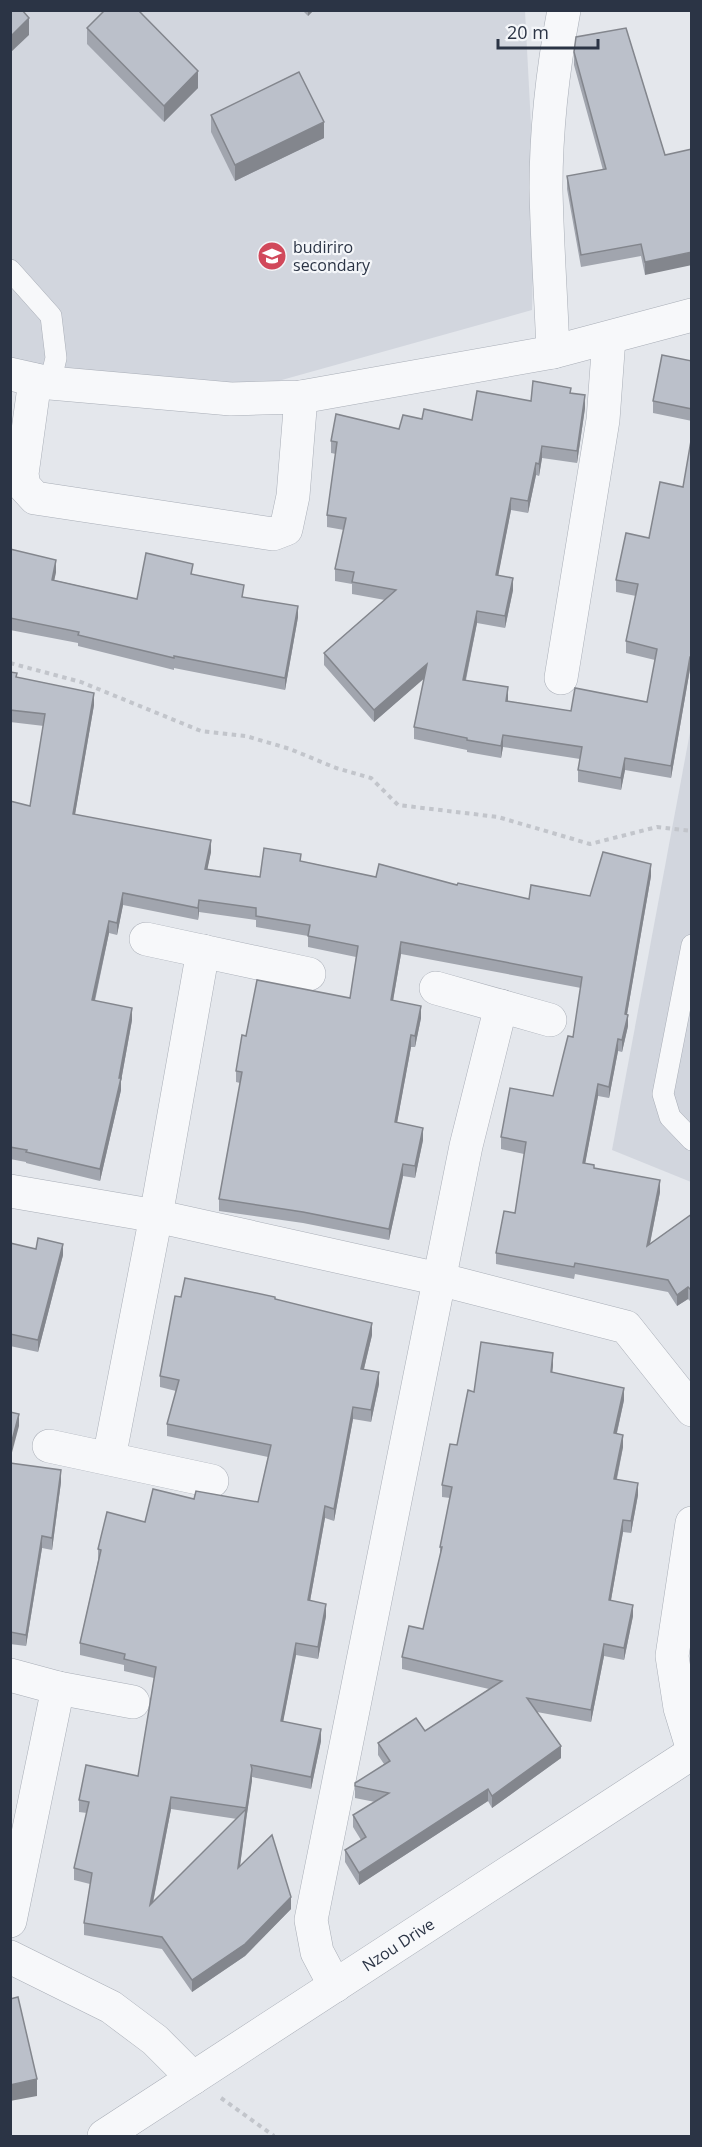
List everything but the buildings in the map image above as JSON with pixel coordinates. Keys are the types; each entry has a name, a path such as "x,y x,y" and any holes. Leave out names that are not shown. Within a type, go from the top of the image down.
{"street":[{"path":"553,352 546,186 553,76 564,10"},
{"path":"301,398 293,496 286,529 273,534 35,498 24,486 22,474 32,379 231,399 301,398 553,352 692,315"},
{"path":"561,678 603,420 609,338"},
{"path":"146,939 309,974"},
{"path":"109,1458 156,1216 202,951"},
{"path":"436,988 550,1020"},
{"path":"335,1986 317,1952 310,1920 466,1146 501,1006"},
{"path":"10,1191 156,1216 439,1279 626,1327 692,1410"},
{"path":"49,1446 212,1481"},
{"path":"692,1523 672,1656 680,1708 692,1747"},
{"path":"10,1676 58,1688 133,1702"},
{"path":"10,1921 58,1688"},
{"name":"Nzou Drive","path":"104,2136 692,1753"},
{"path":"10,1957 111,2007 155,2040 194,2078"}],"lane":[{"path":"10,270 51,316 56,358 32,379"},
{"path":"692,945 663,1094 670,1117 692,1140"}],"path":[{"path":"10,663 81,682 201,731 246,736 371,778 398,805 498,817 590,844 657,827 692,831"},
{"path":"194,2078 274,2136"}],"shaded area":[{"name":"budiriro secondary","path":"10,11 525,11 535,201 532,310 214,399 11,364"},
{"path":"691,727 691,1182 612,1150"}],"place":[{"name":"budiriro secondary","path":"272,256"}]}
